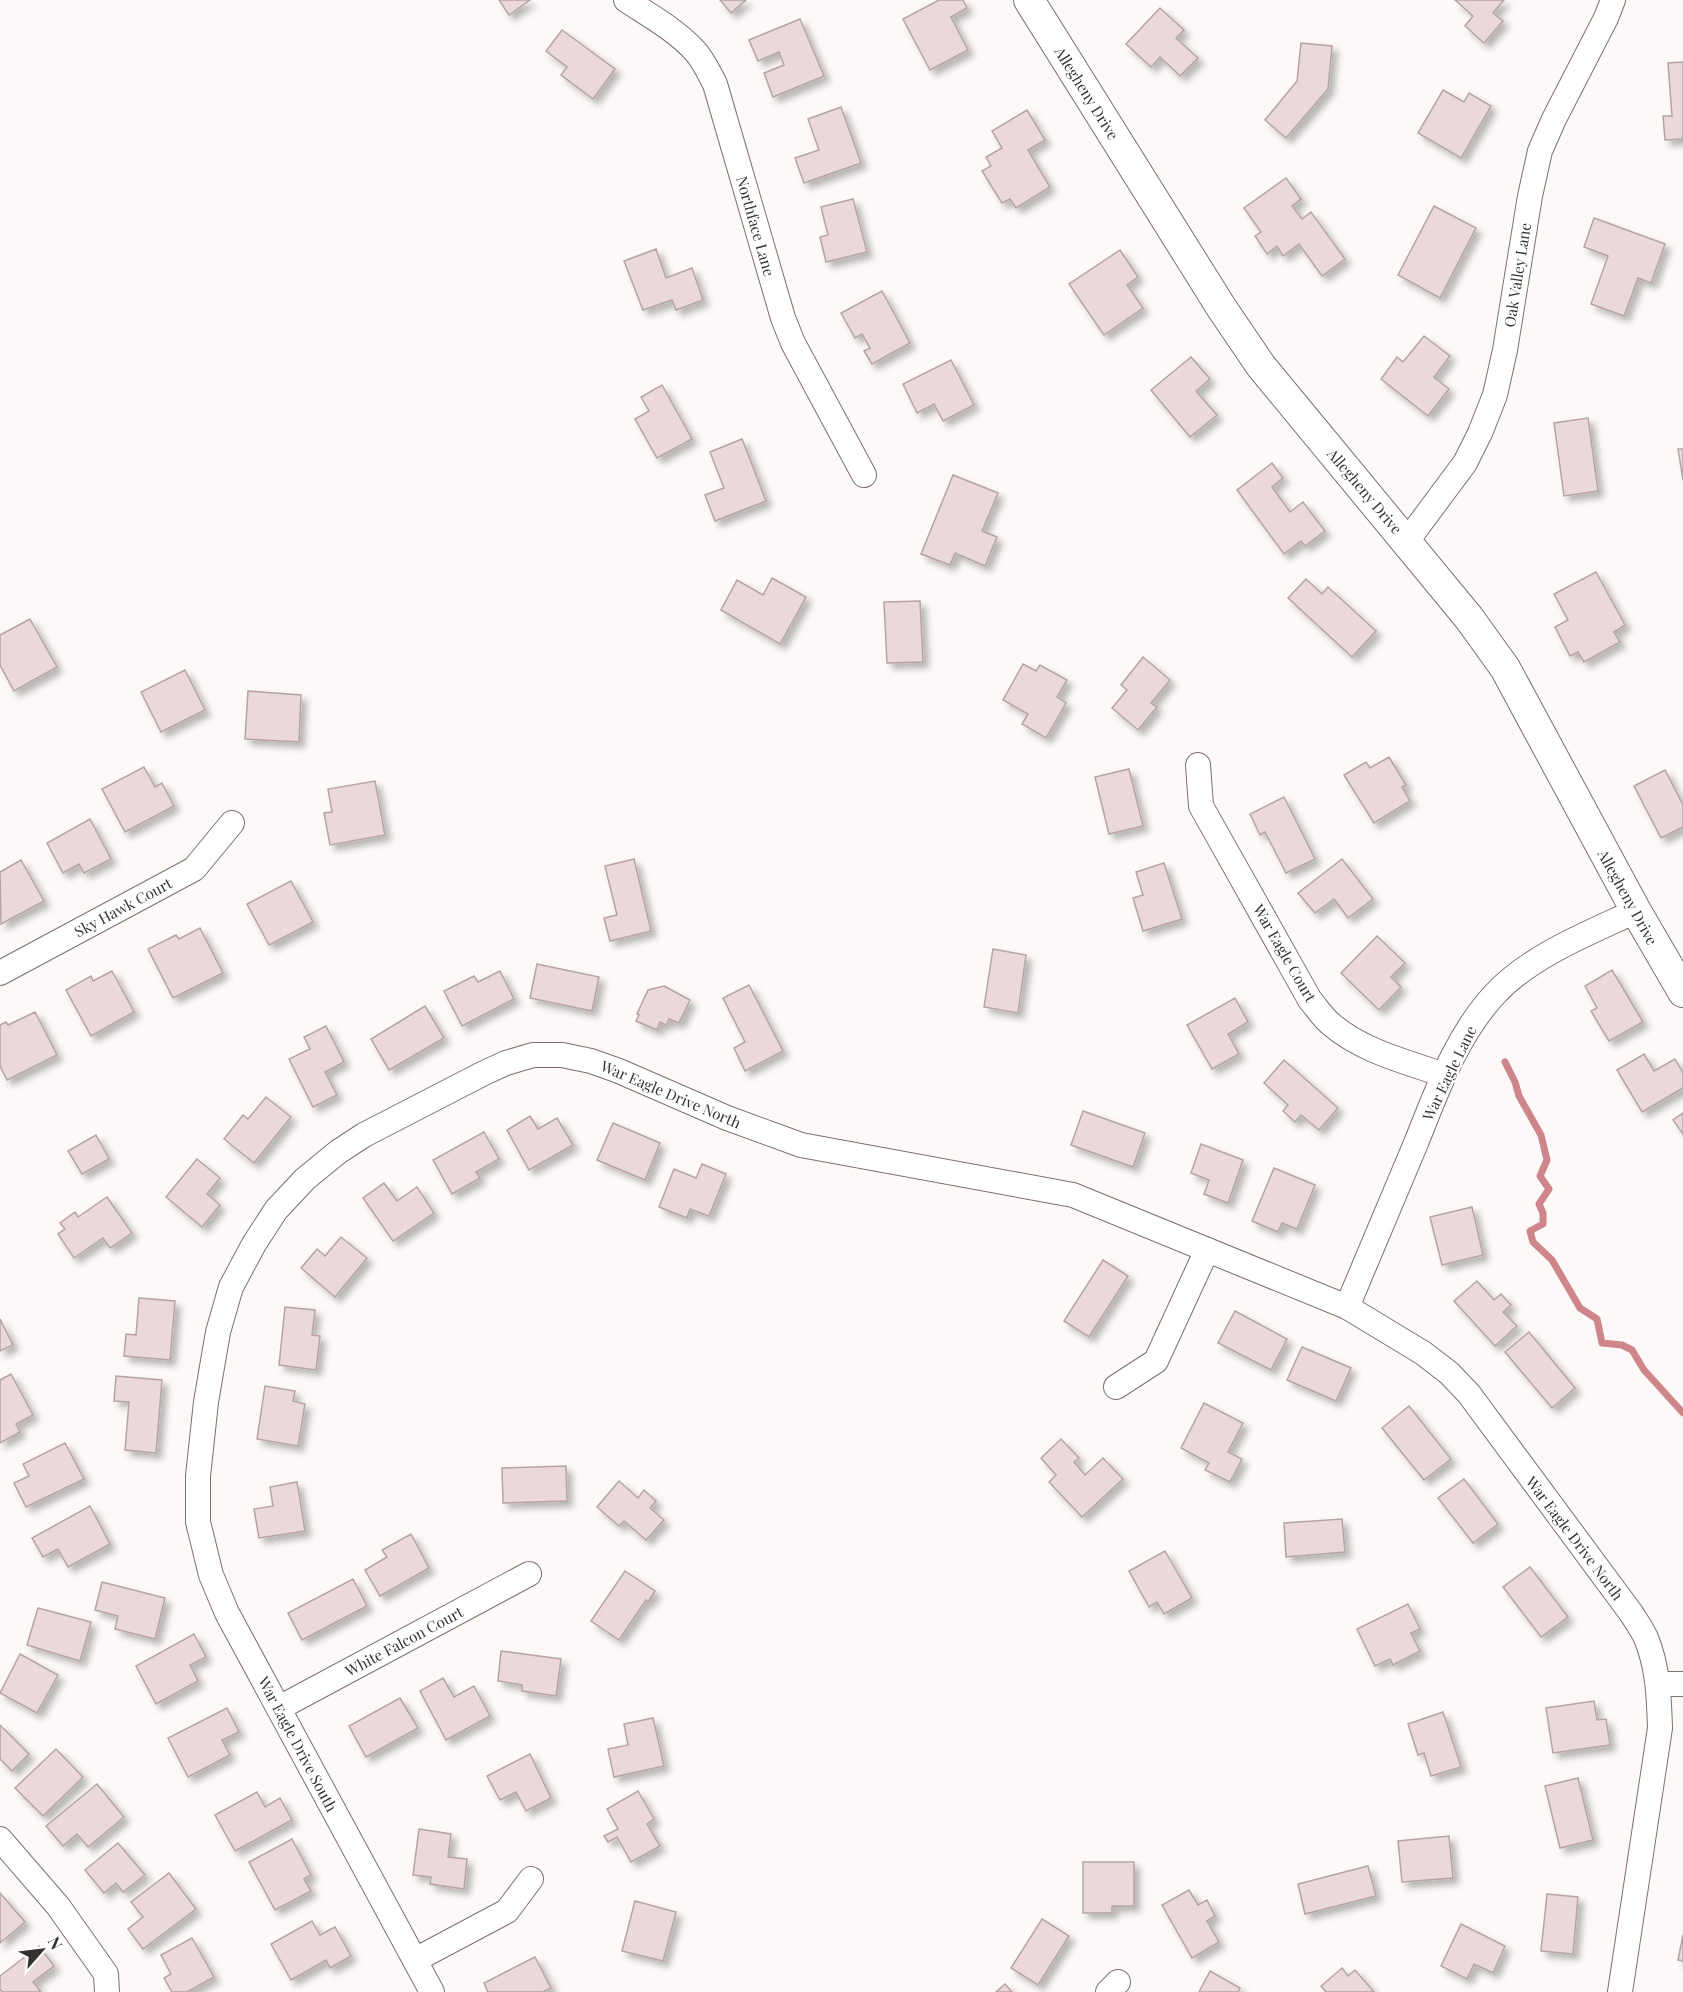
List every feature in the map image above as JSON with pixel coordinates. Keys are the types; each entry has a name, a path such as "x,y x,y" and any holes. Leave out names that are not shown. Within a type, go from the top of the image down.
{"street":[{"name":"Northface Lane","path":"626,0 682,38 697,53 707,68 715,84 783,318 793,343 864,475"},
{"name":"Allegheny Drive","path":"1029,0 1221,307 1261,366 1407,541 1469,618 1505,668 1636,911 1683,992"},
{"name":"Oak Valley Lane","path":"1407,541 1465,463 1495,395 1540,151 1613,0"},
{"name":"War Eagle Court","path":"1198,765 1202,806 1310,1000 1331,1025 1353,1039 1388,1056 1444,1075"},
{"name":"Sky Hawk Court","path":"0,973 194,870 232,824"},
{"name":"War Eagle Lane","path":"1347,1307 1444,1075 1468,1029 1496,993 1521,973 1554,951 1636,911"},
{"name":"War Eagle Drive North","path":"198,1522 199,1466 206,1402 218,1332 231,1287 254,1244 276,1210 305,1179 338,1152 364,1135 506,1063 533,1055 562,1055 591,1061 727,1118 801,1145 1073,1195 1347,1307 1423,1353 1449,1373 1469,1394 1631,1613 1645,1635 1653,1659 1659,1684 1660,1728 1620,1992"},
{"path":"1116,1387 1156,1361 1207,1250"},
{"name":"War Eagle Drive South","path":"198,1522 211,1575 227,1613 432,1992"},
{"name":"White Falcon Court","path":"279,1708 529,1574"},
{"path":"1659,1684 1683,1684"},
{"path":"0,1839 58,1906 106,1974 106,1992"},
{"path":"415,1960 507,1911 531,1878"}],"building":[{"path":"499,0 530,0 509,15"},
{"path":"720,0 746,0 731,13"},
{"path":"939,0 963,0 967,8 951,17 968,50 930,70 903,19"},
{"path":"1455,0 1504,0 1493,13 1503,21 1484,43 1465,26 1473,16"},
{"path":"1160,8 1184,30 1176,38 1198,58 1180,76 1160,57 1151,67 1126,44"},
{"path":"800,19 824,76 773,97 764,73 784,65 779,52 758,61 749,40"},
{"path":"562,30 615,69 593,99 561,75 567,67 546,51"},
{"path":"1301,43 1332,46 1328,89 1286,138 1265,120 1297,81"},
{"path":"1683,62 1683,139 1665,140 1663,116 1672,116 1668,63"},
{"path":"1443,90 1464,102 1469,93 1491,106 1461,158 1418,133"},
{"path":"841,107 861,163 804,183 795,158 819,150 808,119"},
{"path":"1027,110 1045,140 1028,150 1050,187 1016,208 1010,199 1002,203 982,171 991,166 986,157 1002,148 992,131"},
{"path":"1286,178 1301,199 1292,206 1302,219 1311,212 1345,259 1322,276 1299,244 1283,256 1277,246 1267,254 1255,236 1261,232 1244,208"},
{"path":"853,199 867,252 826,262 820,237 828,235 821,207"},
{"path":"1434,206 1476,228 1440,298 1398,275"},
{"path":"1594,218 1665,244 1651,283 1638,278 1624,316 1591,304 1608,256 1584,247"},
{"path":"656,249 666,278 692,268 703,300 676,310 672,300 643,310 624,261"},
{"path":"1120,250 1138,277 1127,285 1143,308 1104,335 1069,284"},
{"path":"882,291 910,343 872,364 864,351 870,348 862,334 855,338 841,313"},
{"path":"1424,336 1450,356 1434,377 1449,389 1428,416 1381,379 1397,357 1403,362"},
{"path":"1191,357 1210,379 1196,391 1217,415 1190,437 1151,390"},
{"path":"951,360 974,405 943,421 934,404 917,413 903,384"},
{"path":"662,385 692,439 657,458 635,419 649,411 641,397"},
{"path":"1588,418 1598,491 1564,496 1554,423"},
{"path":"742,439 766,501 715,521 705,495 724,488 710,452"},
{"path":"1678,449 1683,449 1683,480"},
{"path":"1272,463 1283,478 1272,487 1290,512 1303,502 1325,531 1305,546 1301,541 1284,554 1237,490"},
{"path":"953,475 998,493 982,531 997,537 985,566 955,553 950,565 921,554"},
{"path":"1596,572 1625,625 1614,632 1620,642 1584,662 1578,652 1570,656 1555,627 1568,620 1554,594"},
{"path":"772,578 806,597 780,644 721,610 737,580 763,595"},
{"path":"1306,579 1322,594 1328,587 1376,631 1352,657 1288,598"},
{"path":"920,601 923,662 887,663 884,602"},
{"path":"30,619 57,667 14,691 0,665 0,635"},
{"path":"1143,657 1170,680 1151,703 1157,707 1138,730 1112,708 1127,690 1121,685"},
{"path":"1023,664 1036,671 1040,665 1067,680 1057,697 1066,703 1046,738 1022,724 1028,714 1003,700"},
{"path":"185,670 205,710 161,732 141,692"},
{"path":"248,691 301,695 299,742 245,739"},
{"path":"1389,757 1406,785 1402,787 1410,801 1374,823 1344,775 1366,762 1370,768"},
{"path":"144,767 155,787 162,783 174,806 125,832 102,789"},
{"path":"1129,769 1143,826 1109,834 1095,777"},
{"path":"1665,770 1683,805 1683,827 1661,838 1634,786"},
{"path":"375,781 385,835 330,845 324,813 332,812 328,789"},
{"path":"1284,797 1315,859 1286,873 1265,832 1260,835 1250,814"},
{"path":"90,819 111,859 84,873 79,864 63,873 47,843"},
{"path":"634,859 651,931 610,941 604,918 617,915 605,866"},
{"path":"1342,859 1373,899 1348,918 1334,899 1315,913 1298,893"},
{"path":"21,860 44,901 1,924 0,872"},
{"path":"1164,863 1182,919 1143,931 1133,898 1143,895 1136,872"},
{"path":"291,881 313,922 269,945 247,904"},
{"path":"200,928 223,973 173,998 148,949 176,935 179,939"},
{"path":"1377,936 1405,963 1391,977 1401,987 1379,1010 1341,973"},
{"path":"993,949 1026,955 1018,1013 984,1007"},
{"path":"537,964 599,977 592,1011 530,998"},
{"path":"1612,970 1643,1022 1609,1041 1591,1011 1597,1008 1585,986"},
{"path":"112,971 134,1012 91,1036 66,990 91,976 93,981"},
{"path":"500,971 514,999 462,1026 444,991 474,976 478,982"},
{"path":"749,985 783,1051 745,1071 734,1048 745,1042 723,998"},
{"path":"664,986 690,1000 679,1023 669,1019 666,1025 660,1022 657,1030 636,1021 648,990"},
{"path":"1235,998 1248,1022 1228,1034 1239,1054 1212,1069 1187,1025"},
{"path":"425,1006 444,1038 389,1070 371,1039"},
{"path":"35,1012 57,1055 7,1080 0,1066 0,1025 6,1022 8,1025"},
{"path":"326,1026 344,1062 325,1072 337,1095 313,1107 289,1059 310,1049 304,1037"},
{"path":"1644,1054 1654,1071 1675,1059 1683,1073 1683,1088 1642,1112 1617,1070"},
{"path":"1284,1060 1338,1108 1319,1130 1301,1115 1295,1122 1283,1111 1288,1105 1264,1083"},
{"path":"266,1097 291,1117 254,1163 224,1139 243,1115 248,1119"},
{"path":"1083,1111 1145,1133 1133,1167 1071,1145"},
{"path":"1683,1113 1683,1134 1673,1120"},
{"path":"530,1116 538,1129 557,1118 573,1145 529,1170 507,1130"},
{"path":"613,1123 660,1143 645,1180 597,1160"},
{"path":"484,1132 499,1159 476,1172 480,1178 452,1194 433,1160"},
{"path":"96,1135 109,1159 82,1174 68,1151"},
{"path":"1201,1144 1243,1160 1228,1203 1204,1194 1209,1180 1191,1173"},
{"path":"197,1159 220,1178 207,1194 220,1205 202,1227 166,1197"},
{"path":"702,1164 726,1174 709,1216 690,1209 687,1218 659,1207 674,1169 696,1178"},
{"path":"1274,1168 1315,1185 1297,1229 1282,1223 1278,1232 1252,1221"},
{"path":"384,1183 397,1201 417,1187 434,1213 393,1241 363,1198"},
{"path":"107,1197 132,1233 110,1248 103,1238 74,1258 58,1234 65,1229 60,1223 75,1212 78,1217"},
{"path":"1472,1207 1483,1255 1442,1265 1430,1217"},
{"path":"341,1237 367,1258 335,1297 301,1268 317,1249 325,1256"},
{"path":"1103,1260 1128,1276 1089,1337 1064,1321"},
{"path":"1477,1281 1494,1300 1501,1294 1511,1305 1503,1312 1517,1326 1495,1346 1454,1301"},
{"path":"139,1298 175,1301 170,1360 124,1356 126,1334 136,1335"},
{"path":"285,1307 315,1310 312,1335 320,1336 316,1370 279,1365"},
{"path":"1235,1311 1287,1339 1271,1370 1218,1343"},
{"path":"0,1319 13,1345 0,1351"},
{"path":"1529,1332 1575,1388 1552,1408 1505,1352"},
{"path":"1302,1347 1351,1368 1336,1401 1287,1380"},
{"path":"11,1374 33,1415 16,1424 20,1432 0,1443 0,1380"},
{"path":"116,1376 162,1380 156,1453 125,1450 129,1402 114,1401"},
{"path":"265,1386 295,1391 293,1401 305,1404 298,1446 257,1439"},
{"path":"1204,1403 1243,1423 1228,1452 1242,1459 1230,1482 1205,1470 1209,1463 1181,1448"},
{"path":"1409,1406 1451,1459 1424,1480 1382,1428"},
{"path":"1061,1439 1079,1458 1074,1462 1085,1475 1103,1458 1123,1479 1082,1517 1049,1482 1056,1475 1041,1458"},
{"path":"65,1443 84,1479 26,1507 14,1483 29,1476 23,1464"},
{"path":"566,1466 567,1501 503,1503 502,1468"},
{"path":"1464,1479 1498,1524 1473,1543 1438,1498"},
{"path":"619,1481 638,1498 644,1490 656,1501 650,1508 664,1520 646,1540 624,1521 619,1526 597,1507"},
{"path":"297,1482 305,1531 259,1538 254,1509 273,1506 270,1487"},
{"path":"90,1506 110,1544 68,1567 58,1549 43,1557 32,1538"},
{"path":"1342,1519 1345,1552 1286,1557 1284,1523"},
{"path":"411,1534 429,1568 380,1596 365,1570 387,1557 382,1550"},
{"path":"1165,1551 1192,1598 1164,1614 1157,1602 1149,1607 1129,1571"},
{"path":"1530,1567 1568,1617 1541,1637 1503,1587"},
{"path":"625,1571 655,1591 648,1602 646,1600 619,1640 591,1621"},
{"path":"353,1579 367,1606 302,1640 288,1613"},
{"path":"102,1582 165,1598 155,1639 115,1629 118,1616 95,1610"},
{"path":"1408,1604 1420,1629 1411,1633 1420,1651 1393,1665 1390,1659 1375,1666 1357,1629"},
{"path":"38,1608 91,1622 80,1661 27,1645"},
{"path":"194,1634 206,1657 190,1665 198,1681 156,1704 136,1666"},
{"path":"501,1651 561,1659 556,1696 522,1691 522,1685 498,1681"},
{"path":"20,1654 58,1675 37,1713 0,1693"},
{"path":"443,1678 454,1697 474,1686 490,1716 446,1740 420,1691"},
{"path":"400,1698 418,1728 366,1757 349,1726"},
{"path":"1594,1701 1597,1720 1606,1719 1610,1745 1553,1753 1546,1708"},
{"path":"227,1708 239,1732 222,1740 230,1755 188,1777 168,1738"},
{"path":"1443,1712 1461,1767 1431,1776 1424,1753 1418,1755 1408,1724"},
{"path":"653,1718 664,1766 614,1777 608,1749 628,1745 624,1724"},
{"path":"0,1725 29,1754 12,1771 0,1759"},
{"path":"56,1749 83,1777 43,1816 15,1788"},
{"path":"530,1754 551,1798 526,1811 516,1792 500,1800 487,1776"},
{"path":"1578,1778 1593,1840 1560,1848 1545,1786"},
{"path":"97,1784 124,1817 88,1847 77,1834 63,1846 46,1826"},
{"path":"638,1791 654,1819 647,1824 660,1846 631,1862 617,1837 608,1842 604,1836 618,1829 607,1809"},
{"path":"257,1792 265,1807 280,1798 292,1820 235,1851 215,1815"},
{"path":"419,1829 451,1834 448,1857 467,1859 464,1889 430,1884 431,1877 413,1875"},
{"path":"1449,1836 1453,1878 1402,1882 1398,1841"},
{"path":"292,1839 311,1875 304,1879 311,1891 275,1910 249,1862"},
{"path":"118,1843 145,1875 123,1892 116,1883 104,1893 85,1870"},
{"path":"1083,1862 1134,1862 1134,1906 1112,1906 1112,1913 1083,1913"},
{"path":"1368,1866 1376,1896 1305,1914 1298,1884"},
{"path":"169,1873 196,1909 143,1949 128,1929 143,1917 131,1902"},
{"path":"1189,1890 1198,1905 1207,1900 1215,1916 1207,1921 1219,1942 1192,1958 1162,1905"},
{"path":"0,1893 25,1922 0,1943"},
{"path":"1547,1894 1578,1897 1573,1954 1541,1951"},
{"path":"635,1901 676,1912 663,1961 622,1951"},
{"path":"1042,1919 1069,1936 1038,1985 1011,1968"},
{"path":"312,1921 320,1935 335,1927 351,1956 330,1968 326,1960 291,1980 271,1944"},
{"path":"1461,1924 1505,1946 1493,1973 1474,1964 1467,1979 1441,1966"},
{"path":"1683,1935 1683,1961 1678,1960"},
{"path":"192,1938 214,1977 187,1992 172,1992 164,1978 171,1974 161,1955"},
{"path":"39,1946 54,1966 33,1982 41,1992 2,1992 0,1976"},
{"path":"535,1957 551,1988 543,1992 488,1992 484,1983"},
{"path":"1342,1968 1348,1976 1355,1970 1374,1992 1326,1992 1321,1986"},
{"path":"1210,1971 1240,1988 1238,1992 1199,1992"},
{"path":"1005,1984 1012,1992 996,1992"}],"waterway":[{"path":"1505,1062 1519,1096 1541,1135 1547,1160 1540,1176 1549,1189 1539,1204 1543,1213 1543,1224 1530,1231 1533,1242 1552,1260 1580,1308 1597,1319 1602,1343 1622,1345 1632,1350 1644,1370 1683,1413"}]}
